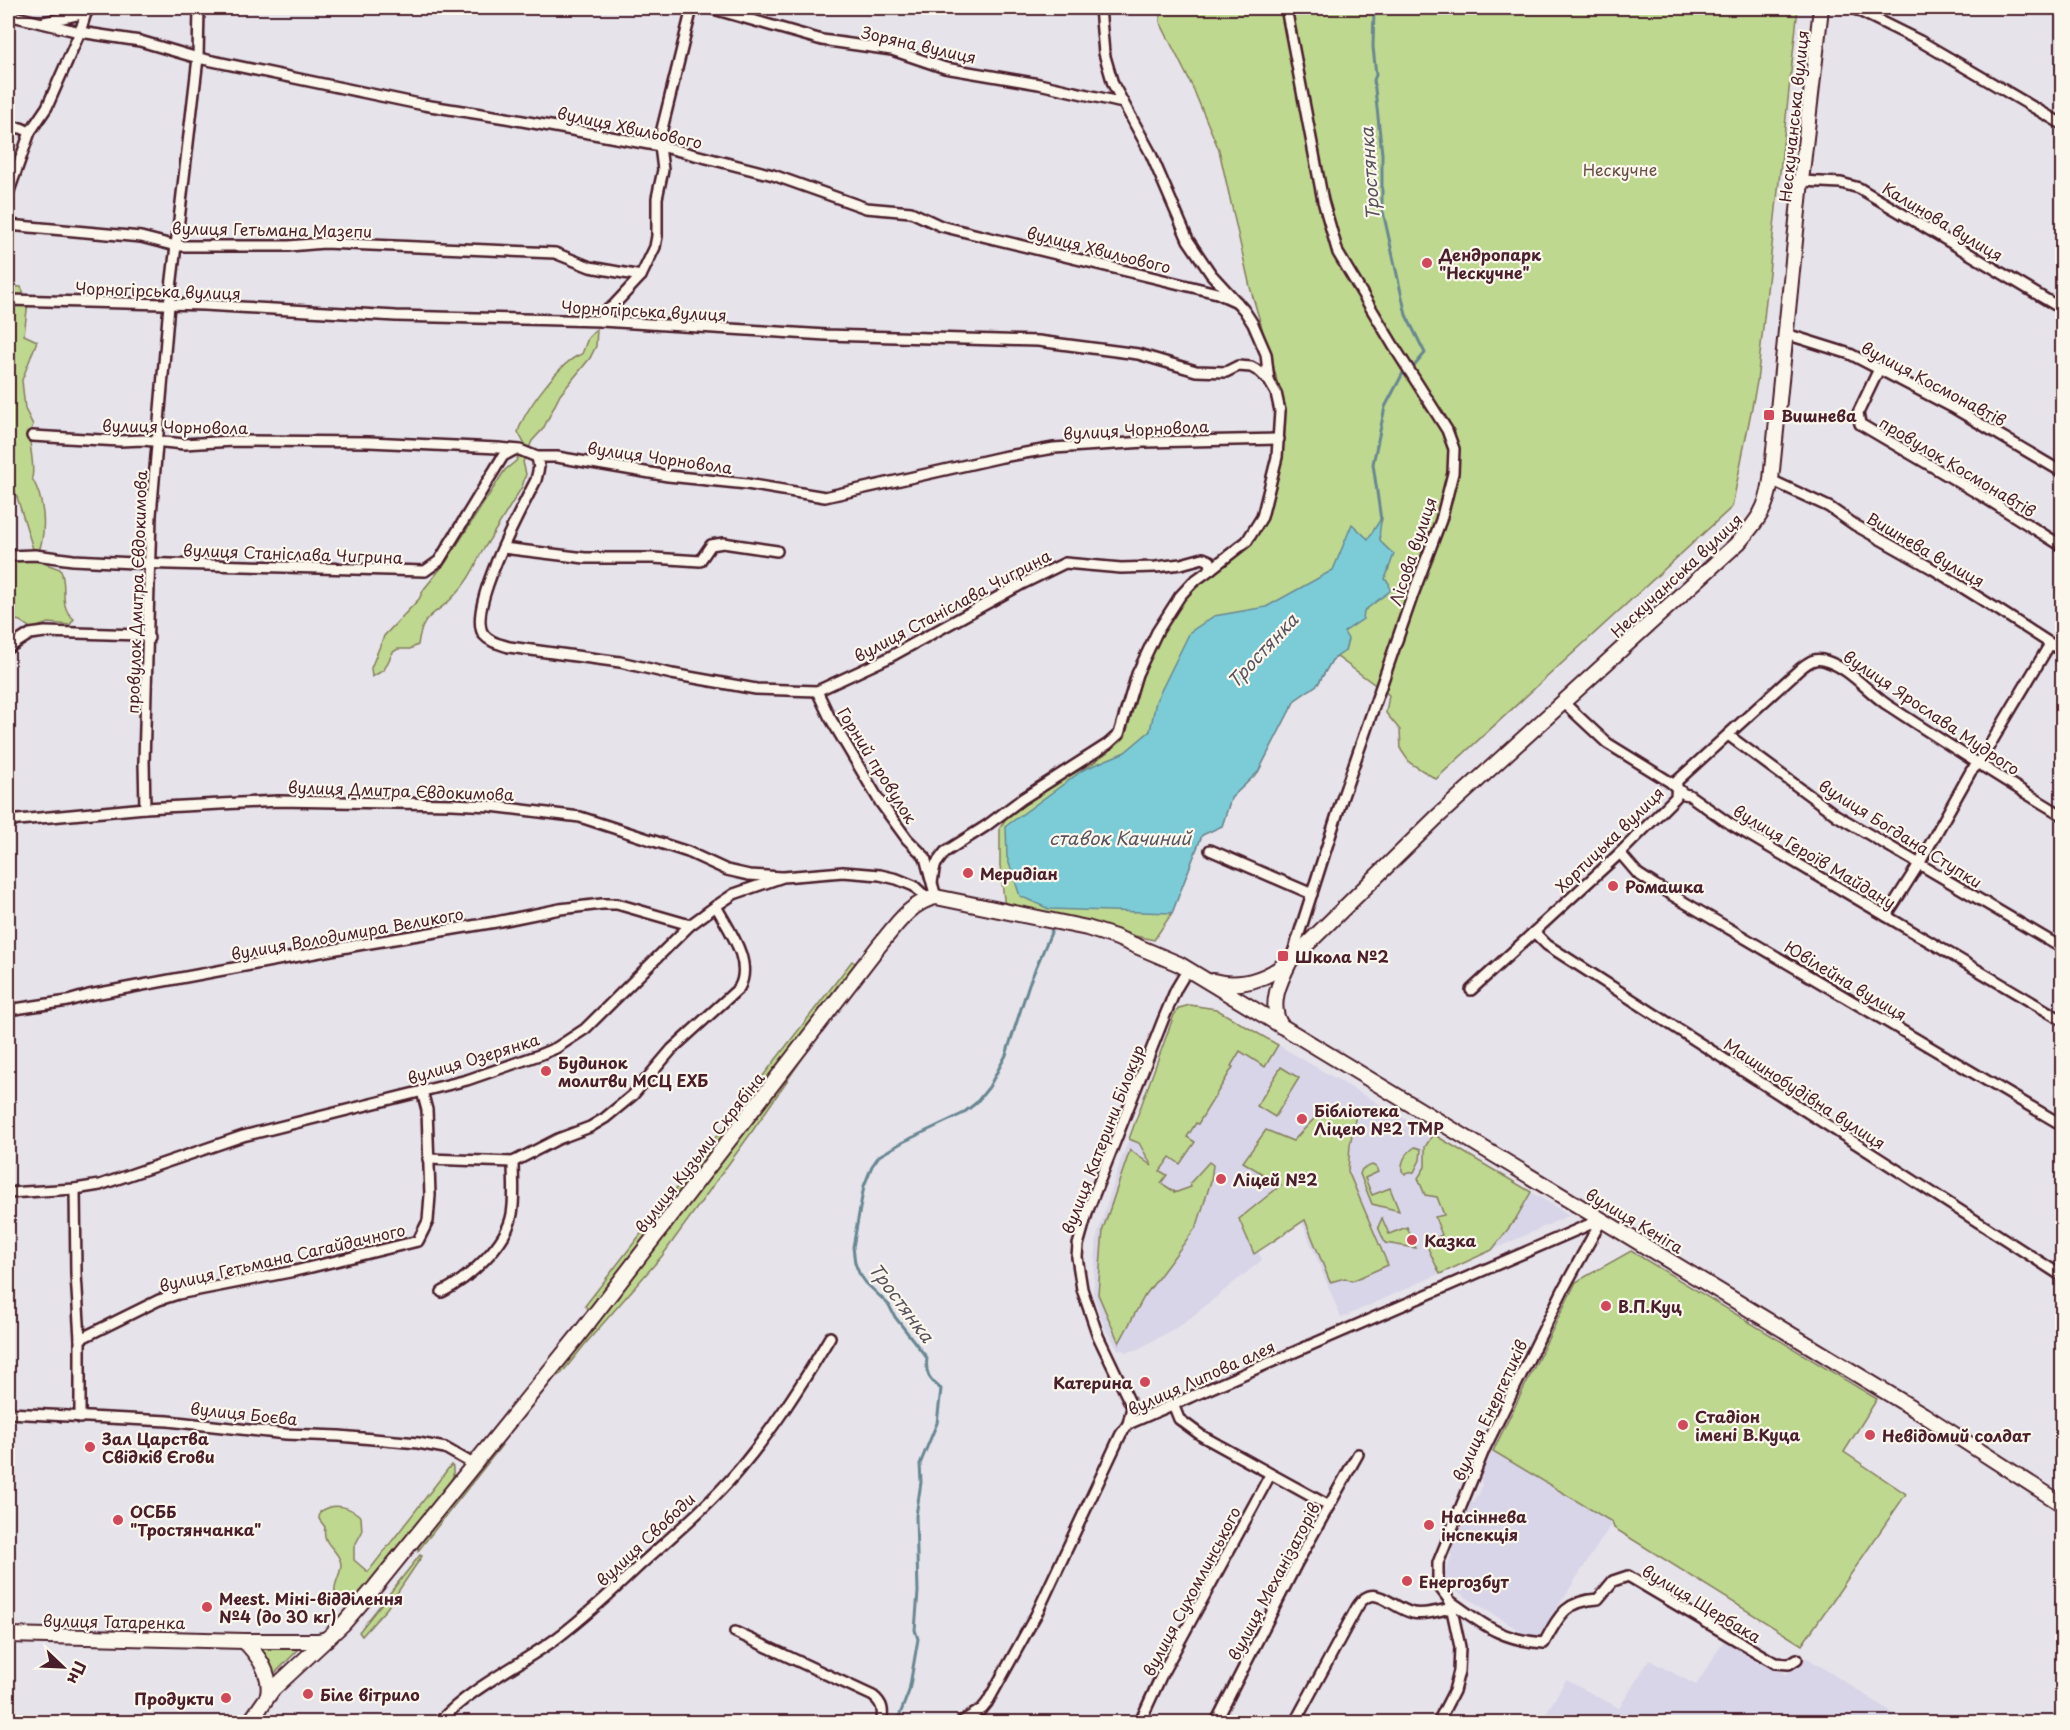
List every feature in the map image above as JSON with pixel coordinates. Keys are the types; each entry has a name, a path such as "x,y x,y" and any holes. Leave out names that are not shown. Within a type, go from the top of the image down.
{"main road":[{"name":"Нескучанська вулиця","path":"1281,1026 1275,1006 1276,992 1290,961 1436,818 1739,542 1757,522 1765,508 1771,480 1821,8"},
{"path":"932,898 1087,928 1146,949 1188,969"},
{"name":"вулиця Кузьми Скрябіна","path":"250,1722 268,1695 344,1623 375,1587 585,1327 878,947 907,913 932,898"},
{"path":"1202,978 1230,983 1253,981 1290,961"},
{"name":"вулиця Кеніга","path":"1188,969 1924,1415 2062,1504"},
{"name":"вулиця Татаренка","path":"8,1635 244,1641 327,1639"},
{"path":"244,1641 258,1657 263,1667 270,1687 268,1695"}],"street":[{"name":"провулок Дмитра Євдокимова","path":"145,808 151,515 169,305 198,58 199,8"},
{"path":"601,321 604,312 613,306 641,276 655,247 657,198 663,162 660,146 662,129 692,8"},
{"name":"Зоряна вулиця","path":"710,8 822,40 892,50 945,68 1039,84 1124,103"},
{"path":"932,898 936,864 945,852 1108,744 1119,734 1137,674 1157,632 1180,596 1193,582 1247,541 1255,531 1262,517 1273,477 1279,439 1280,411 1276,393 1269,381 1266,354 1253,324 1237,302 1211,274 1188,240 1150,152 1113,84 1104,53 1100,8"},
{"name":"Лісова вулиця","path":"1286,8 1323,201 1338,253 1447,430 1454,449 1453,473 1441,520 1412,597 1290,961"},
{"path":"1853,8 1920,41 2062,124"},
{"path":"40,23 89,10"},
{"path":"8,194 30,132 47,106 89,10"},
{"name":"вулиця Хвильового","path":"8,15 80,32 140,41 198,58 424,105 660,146 773,175 860,206 911,212 941,226 1216,293 1237,302"},
{"path":"8,127 21,128 30,132"},
{"name":"Калинова вулиця","path":"1801,181 1841,183 1859,188 2062,309"},
{"name":"вулиця Гетьмана Мазепи","path":"8,225 141,237 176,246 289,246 324,243 555,253 590,267 641,276"},
{"name":"Чорногірська вулиця","path":"8,300 204,305 396,316 601,321 826,335 1038,341 1138,354 1196,371 1226,372 1238,366 1251,367 1269,381"},
{"name":"вулиця Космонавтів","path":"1786,334 1850,354 1952,407 2062,472"},
{"name":"провулок Космонавтів","path":"1879,369 1858,413 1860,424 2062,546"},
{"name":"вулиця Чорновола","path":"32,436 184,444 233,441 369,442 520,451 537,457 556,457 668,476 747,484 825,497 1002,457 1054,448 1145,442 1279,439"},
{"name":"вулиця Станіслава Чигрина","path":"8,556 36,555 73,560 150,564 425,571 439,561 503,456 520,451"},
{"name":"вулиця Станіслава Чигрина","path":"537,457 539,466 536,480 503,548 480,612 483,634 494,643 509,647 620,662 756,689 817,691 885,659 1065,563 1121,568 1156,567 1203,558 1210,561 1211,569"},
{"name":"Вишнева вулиця","path":"1771,480 1829,507 1855,525 1933,569 2062,651"},
{"path":"503,548 585,558 700,561 711,545 723,543 777,551"},
{"path":"8,648 30,634 45,632 139,635 149,638"},
{"path":"1886,916 1919,864 1971,771 1979,763 2050,644"},
{"name":"вулиця Ярослава Мудрого","path":"1813,659 1834,664 1872,694 2062,815"},
{"name":"Хортицька вулиця","path":"1471,990 1620,853 1676,797 1677,781 1813,659"},
{"name":"Горний провулок","path":"817,691 833,724 880,802 907,839 925,858 932,883"},
{"name":"вулиця Героїв Майдану","path":"1563,702 1607,743 1727,822 2062,1020"},
{"name":"вулиця Богдана Ступки","path":"1728,735 1836,815 2062,948"},
{"name":"вулиця Дмитра Євдокимова","path":"8,821 145,808 290,801 452,804 517,809 580,818 688,852 727,870 783,877"},
{"path":"1210,850 1312,894"},
{"name":"Ювілейна вулиця","path":"1620,853 1638,874 1655,885 2062,1125"},
{"name":"вулиця Озерянка","path":"8,1193 75,1189 100,1185 243,1136 478,1076 556,1048 585,1029 690,925 734,894 783,877 843,872 880,875 914,886 932,898"},
{"name":"вулиця Володимира Великого","path":"8,1010 68,1001 89,994 560,909 617,904 690,925"},
{"path":"428,1159 513,1162 558,1139 590,1127 633,1095 672,1049 739,988 745,974 744,962 716,906"},
{"name":"Машинобудівна вулиця","path":"1534,932 1547,945 2062,1276"},
{"name":"вулиця Катерини Білокур","path":"1128,1424 1132,1407 1098,1336 1082,1288 1078,1274 1078,1245 1088,1210 1163,1020 1176,989 1188,969"},
{"name":"вулиця Гетьмана Сагайдачного","path":"80,1339 159,1300 178,1294 295,1271 418,1241 428,1221 430,1195 427,1110 422,1091"},
{"path":"442,1292 465,1278 483,1261 509,1224 512,1213 513,1162"},
{"path":"75,1189 80,1418"},
{"name":"вулиця Липова алея","path":"961,1722 987,1703 1036,1615 1121,1434 1128,1424 1602,1219"},
{"name":"вулиця Енергетиків","path":"1438,1722 1454,1691 1459,1671 1460,1647 1450,1605 1438,1585 1438,1563 1484,1450 1563,1290 1602,1219"},
{"name":"вулиця Свободи","path":"439,1722 470,1693 557,1638 623,1581 708,1502 758,1447 798,1391 830,1337"},
{"path":"1173,1404 1179,1419 1202,1436 1329,1506"},
{"name":"вулиця Боєва","path":"8,1413 168,1421 286,1434 418,1443 445,1448 473,1464"},
{"name":"вулиця Механізаторів","path":"1216,1722 1292,1573 1358,1454"},
{"name":"вулиця Сухомлинського","path":"1140,1722 1162,1674 1270,1475"},
{"name":"вулиця Щербака","path":"1450,1605 1488,1629 1509,1638 1544,1643 1563,1611 1574,1603 1598,1599 1613,1581 1628,1576 1774,1663 1789,1664 1797,1659"},
{"path":"1295,1722 1361,1600 1367,1595 1376,1596 1412,1613 1435,1612 1450,1605"},
{"path":"735,1632 873,1696 880,1702 883,1709 882,1722"}],"shaded area":[{"name":"Ліцей №2","path":"1190,1005 1216,1009 1570,1215 1341,1318 1291,1195 1244,1218 1262,1260 1183,1324 1138,1349 1127,1352 1118,1349 1105,1329 1093,1293 1097,1236 1120,1163 1174,1015 1179,1008"},
{"path":"1493,1451 1612,1523 1536,1641 1445,1584 1444,1575 1452,1555 1450,1554 1471,1502 1474,1503 1476,1496 1479,1495 1482,1485 1480,1476"},
{"path":"1726,1637 1785,1674 1797,1668 1806,1657 1907,1722 1541,1722 1566,1680 1619,1708 1649,1660 1696,1685"}],"green space":[{"name":"Нескучне","path":"1160,8 1798,8 1757,382 1732,507 1436,779 1410,763 1401,750 1400,730 1386,713 1389,695 1337,657 1332,660 1318,684 1295,700 1258,772 1231,798 1222,826 1202,835 1172,913 1154,940 1005,908 1000,865 1000,828 1013,806 1093,763 1125,737 1151,647 1185,597 1245,548 1259,531 1280,469 1285,431 1276,376 1250,287 1219,150 1192,86 1160,22"},
{"path":"8,286 21,287 28,302 24,335 37,341 22,380 25,409 33,425 30,437 32,478 42,504 43,514 43,533 39,551 33,549 17,497 8,477"},
{"path":"597,329 596,346 590,358 560,395 543,429 532,441 523,462 526,474 522,487 469,577 454,596 426,620 418,645 393,652 384,670 372,677 371,668 384,636 419,599 424,589 446,562 505,470 516,461 524,443 518,432 535,400 564,366 582,354 588,338"},
{"path":"32,559 60,569 64,582 64,602 74,619 70,625 48,623 32,629 12,619 13,561"},
{"path":"852,961 859,966 592,1312 585,1306"},
{"path":"873,962 662,1256 562,1373 556,1377 583,1340"},
{"path":"1190,1005 1216,1009 1278,1045 1265,1067 1240,1051 1231,1066 1233,1067 1198,1124 1196,1123 1187,1137 1195,1142 1180,1164 1170,1157 1160,1171 1167,1175 1161,1183 1174,1193 1191,1187 1190,1183 1209,1162 1213,1165 1211,1181 1197,1226 1144,1297 1119,1343 1098,1294 1103,1229 1130,1150 1152,1166 1139,1143 1129,1139 1174,1015 1179,1008"},
{"path":"1281,1067 1299,1078 1275,1117 1257,1106"},
{"path":"1327,1105 1356,1114 1348,1171 1388,1265 1352,1281 1345,1278 1330,1282 1305,1220 1254,1254 1239,1219 1281,1185 1243,1162 1266,1130 1293,1141"},
{"path":"1433,1134 1531,1192 1515,1220 1492,1250 1440,1274 1425,1242 1442,1235 1435,1217 1444,1215 1437,1197 1425,1195 1418,1178 1425,1167 1425,1147"},
{"path":"1415,1147 1421,1149 1420,1160 1414,1172 1405,1174 1402,1171 1403,1161"},
{"path":"1372,1165 1378,1172 1365,1178 1372,1195 1390,1188 1399,1211 1372,1204 1360,1174 1362,1169"},
{"path":"1382,1218 1389,1234 1407,1227 1416,1248 1385,1243 1378,1227"},
{"name":"Стадіон імені В.Куца","path":"1631,1251 1877,1399 1844,1452 1906,1494 1802,1645 1614,1528 1612,1522 1493,1451 1576,1282"},
{"path":"499,1444 502,1445 418,1551 419,1543"},
{"path":"451,1465 453,1476 448,1487 355,1600 338,1601 335,1590 341,1565 340,1560 325,1537 325,1527 319,1519 320,1512 336,1506 352,1510 361,1517 362,1532 354,1547 354,1560 368,1572"},
{"path":"420,1555 422,1556 387,1608 362,1636 359,1632"},
{"path":"265,1647 296,1647 299,1649 274,1674 261,1652"}],"water":[{"name":"ставок Качиний","path":"1382,517 1380,539 1394,554 1385,579 1389,583 1390,591 1364,611 1363,619 1344,632 1348,639 1345,651 1332,660 1318,684 1295,700 1258,772 1231,798 1222,826 1202,835 1172,913 1049,909 1020,896 1007,857 1006,826 1083,770 1125,752 1150,731 1156,701 1190,632 1214,616 1266,607 1333,570 1352,524 1368,539"}],"waterway":[{"name":"Тростянка","path":"1374,8 1373,47 1376,75 1374,80 1382,154 1382,207 1406,315 1425,353 1415,365"},
{"name":"Тростянка","path":"1381,520 1373,464 1385,407 1403,373"},
{"name":"Тростянка","path":"897,1722 909,1691 918,1639 915,1630 918,1592 916,1516 921,1482 920,1464 937,1423 941,1389 929,1376 927,1358 895,1317 889,1305 866,1283 855,1263 853,1247 864,1186 879,1156 962,1114 976,1103 989,1087 1006,1055 1029,984 1053,928"}],"place":[{"name":"Дендропарк \"Нескучне\"","path":"1427,263"},
{"name":"Вишнева","path":"1769,415"},
{"name":"Меридіан","path":"968,873"},
{"name":"Ромашка","path":"1613,886"},
{"name":"Школа №2","path":"1283,956"},
{"name":"Будинок молитви МСЦ ЕХБ","path":"546,1071"},
{"name":"Бібліотека Ліцею №2 ТМР","path":"1302,1119"},
{"name":"Ліцей №2","path":"1221,1179"},
{"name":"Казка","path":"1412,1240"},
{"name":"В.П.Куц","path":"1606,1306"},
{"name":"Катерина","path":"1145,1382"},
{"name":"Стадіон імені В.Куца","path":"1683,1425"},
{"name":"Невідомий солдат","path":"1870,1435"},
{"name":"Зал Царства Свідків Єгови","path":"90,1447"},
{"name":"ОСББ \"Тростянчанка\"","path":"118,1520"},
{"name":"Насіннева інспекція","path":"1429,1525"},
{"name":"Енергозбут","path":"1407,1581"},
{"name":"Meest. Міні-відділення №4 (до 30 кг)","path":"207,1607"},
{"name":"Біле вітрило","path":"308,1694"},
{"name":"Продукти","path":"226,1698"}]}
